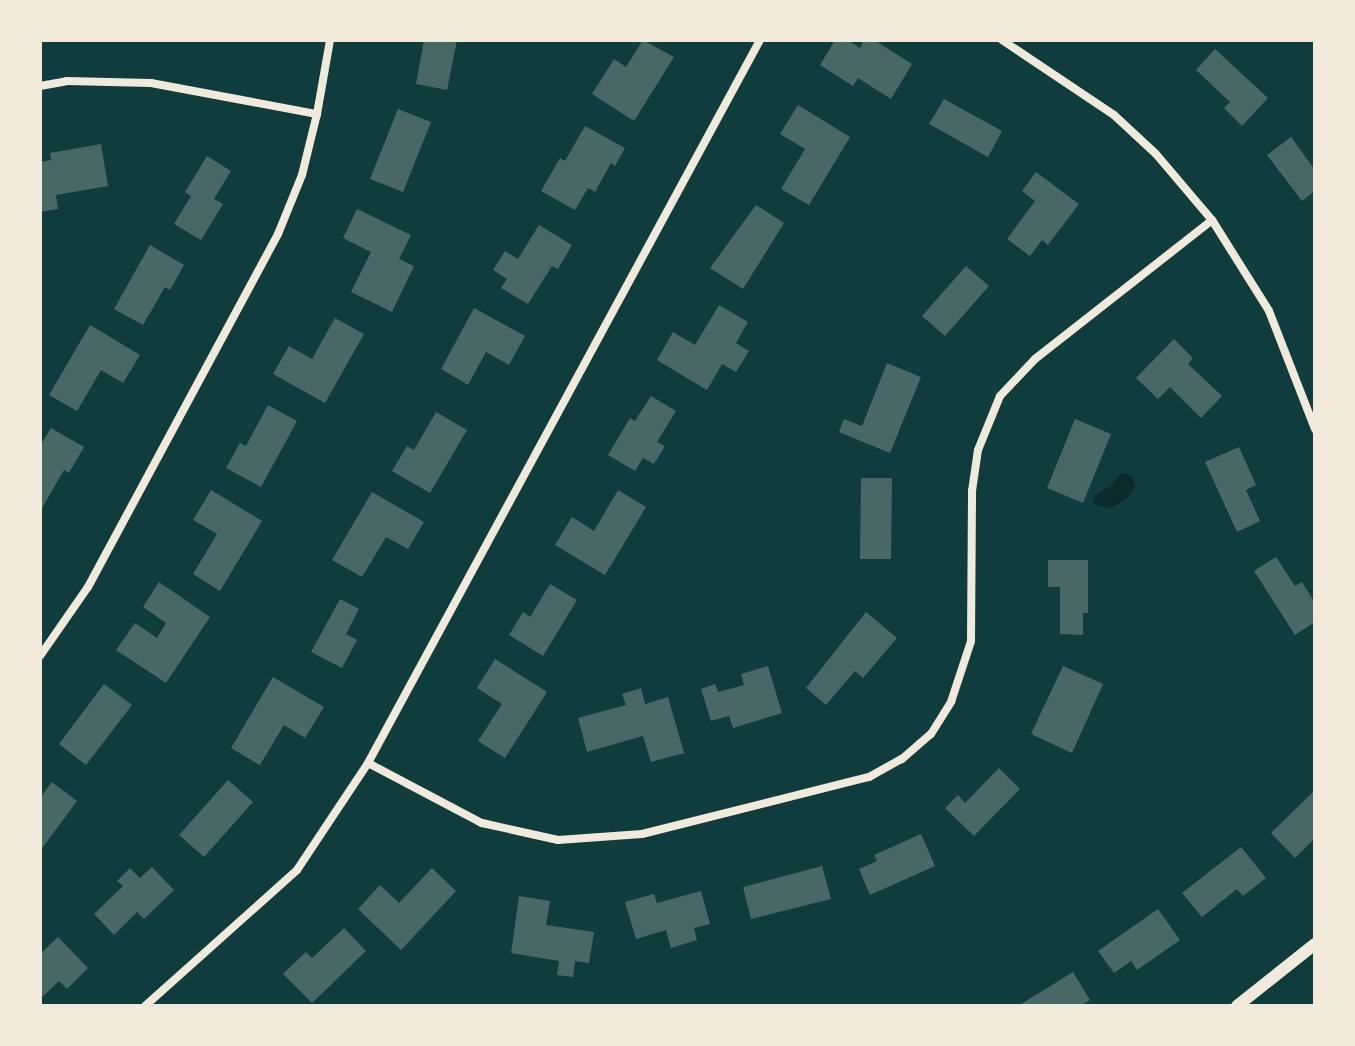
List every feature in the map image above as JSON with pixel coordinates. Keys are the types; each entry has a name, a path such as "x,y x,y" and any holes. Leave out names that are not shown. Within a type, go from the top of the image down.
{"street":[{"path":"40,656 88,587 278,234 302,175 330,40"},
{"path":"145,1006 297,870 368,763 760,40"},
{"path":"1002,40 1114,115 1156,154 1212,220 1269,311 1315,429"},
{"path":"40,86 67,81 151,83 317,114"},
{"path":"368,763 482,823 558,840 642,834 869,777 902,759 931,734 951,702 971,641 972,491 978,450 1000,396 1035,359 1212,220"},
{"path":"1237,1006 1315,944"}],"water":[{"path":"1120,474 1132,476 1135,486 1127,498 1111,508 1095,505 1093,499 1111,486"}],"building":[{"path":"424,40 457,40 447,90 416,84"},
{"path":"643,40 674,57 634,121 592,94 614,59 626,67"},
{"path":"835,40 848,40 860,48 864,40 874,40 912,64 891,99 858,78 853,86 820,65"},
{"path":"1215,49 1268,98 1242,126 1224,108 1230,102 1196,70"},
{"path":"944,99 1002,131 988,157 929,124"},
{"path":"798,105 850,137 809,205 781,189 805,149 780,134"},
{"path":"398,109 431,122 403,192 370,179"},
{"path":"585,126 625,148 615,166 611,163 595,192 588,188 575,210 541,191 560,158 565,161"},
{"path":"1291,137 1315,170 1315,191 1302,201 1267,155"},
{"path":"101,144 108,186 56,195 58,209 40,212 40,162 51,160 50,153"},
{"path":"207,156 231,171 214,199 223,204 201,240 174,224 191,196 185,192"},
{"path":"1036,172 1079,204 1048,245 1042,240 1030,256 1007,239 1035,201 1022,191"},
{"path":"756,205 784,223 743,289 710,268"},
{"path":"357,209 411,235 399,259 414,266 392,312 351,292 371,252 343,238"},
{"path":"539,225 572,245 558,269 552,266 528,304 501,288 507,279 493,270 505,251 518,259"},
{"path":"150,245 184,265 170,290 165,287 143,325 114,309"},
{"path":"966,266 989,286 945,336 922,316"},
{"path":"719,305 748,322 736,343 749,351 736,372 722,364 707,390 657,360 673,332 695,345"},
{"path":"474,308 525,336 509,365 486,352 468,385 441,369"},
{"path":"335,318 364,334 325,403 273,374 289,346 312,359"},
{"path":"90,325 140,355 123,383 101,370 77,411 49,395"},
{"path":"1174,339 1193,358 1188,364 1222,396 1201,418 1170,387 1158,399 1136,378"},
{"path":"887,363 921,377 890,453 839,432 844,419 862,426"},
{"path":"651,396 676,411 657,442 665,446 654,464 643,458 635,471 608,455 630,418 635,421"},
{"path":"268,405 297,421 261,487 226,468 240,443 246,446"},
{"path":"436,412 467,430 430,493 392,471 407,446 414,450"},
{"path":"1075,419 1111,434 1083,503 1047,488"},
{"path":"51,428 84,447 69,473 64,470 42,508 40,446"},
{"path":"1239,447 1256,485 1246,490 1260,521 1237,532 1205,462"},
{"path":"861,478 892,478 891,559 860,559"},
{"path":"211,490 262,521 220,591 193,574 217,534 193,520"},
{"path":"618,490 646,507 605,575 555,545 572,517 594,531"},
{"path":"372,492 424,522 408,549 386,537 362,577 332,560"},
{"path":"1276,557 1295,586 1302,582 1315,603 1315,622 1295,635 1254,571"},
{"path":"1048,560 1088,560 1088,613 1083,613 1083,635 1060,634 1060,587 1048,587"},
{"path":"159,582 210,617 166,683 116,650 135,623 157,638 166,623 143,607"},
{"path":"550,584 577,600 543,656 509,635 523,612 530,617"},
{"path":"340,599 359,609 346,634 357,640 342,668 311,652"},
{"path":"866,612 897,638 863,678 855,671 826,705 806,688"},
{"path":"495,659 547,692 505,758 478,741 502,704 477,688"},
{"path":"768,666 782,713 733,728 729,716 711,721 701,689 715,684 718,692 744,685 741,674"},
{"path":"1063,666 1103,684 1072,753 1031,734"},
{"path":"273,677 324,707 305,738 284,725 260,765 231,748"},
{"path":"104,684 132,705 86,765 59,744"},
{"path":"641,688 645,704 668,697 684,753 651,762 643,736 587,752 578,718 626,705 622,694"},
{"path":"999,768 1020,789 974,836 945,808 958,795 965,803"},
{"path":"228,780 253,802 204,857 179,835"},
{"path":"52,782 77,801 40,851 40,798"},
{"path":"1315,790 1315,838 1295,858 1271,833"},
{"path":"921,834 935,866 870,895 859,869 877,861 874,855"},
{"path":"1241,847 1266,878 1243,896 1237,889 1202,917 1182,893"},
{"path":"822,866 831,899 751,919 743,887"},
{"path":"152,867 174,890 144,919 137,912 114,935 94,914 123,886 117,881 130,868 140,878"},
{"path":"432,868 456,891 401,950 358,909 380,885 399,903"},
{"path":"701,891 710,924 694,928 697,940 671,948 666,930 636,939 625,902 654,894 657,903"},
{"path":"519,896 550,901 546,925 594,932 589,963 575,961 573,977 557,975 559,961 511,953"},
{"path":"1158,909 1180,940 1137,970 1131,961 1114,973 1098,951"},
{"path":"344,928 366,951 312,1003 283,974 306,952 312,958"},
{"path":"58,937 88,968 67,989 59,981 40,999 40,954"},
{"path":"1073,972 1090,1000 1080,1006 1018,1006"}]}
